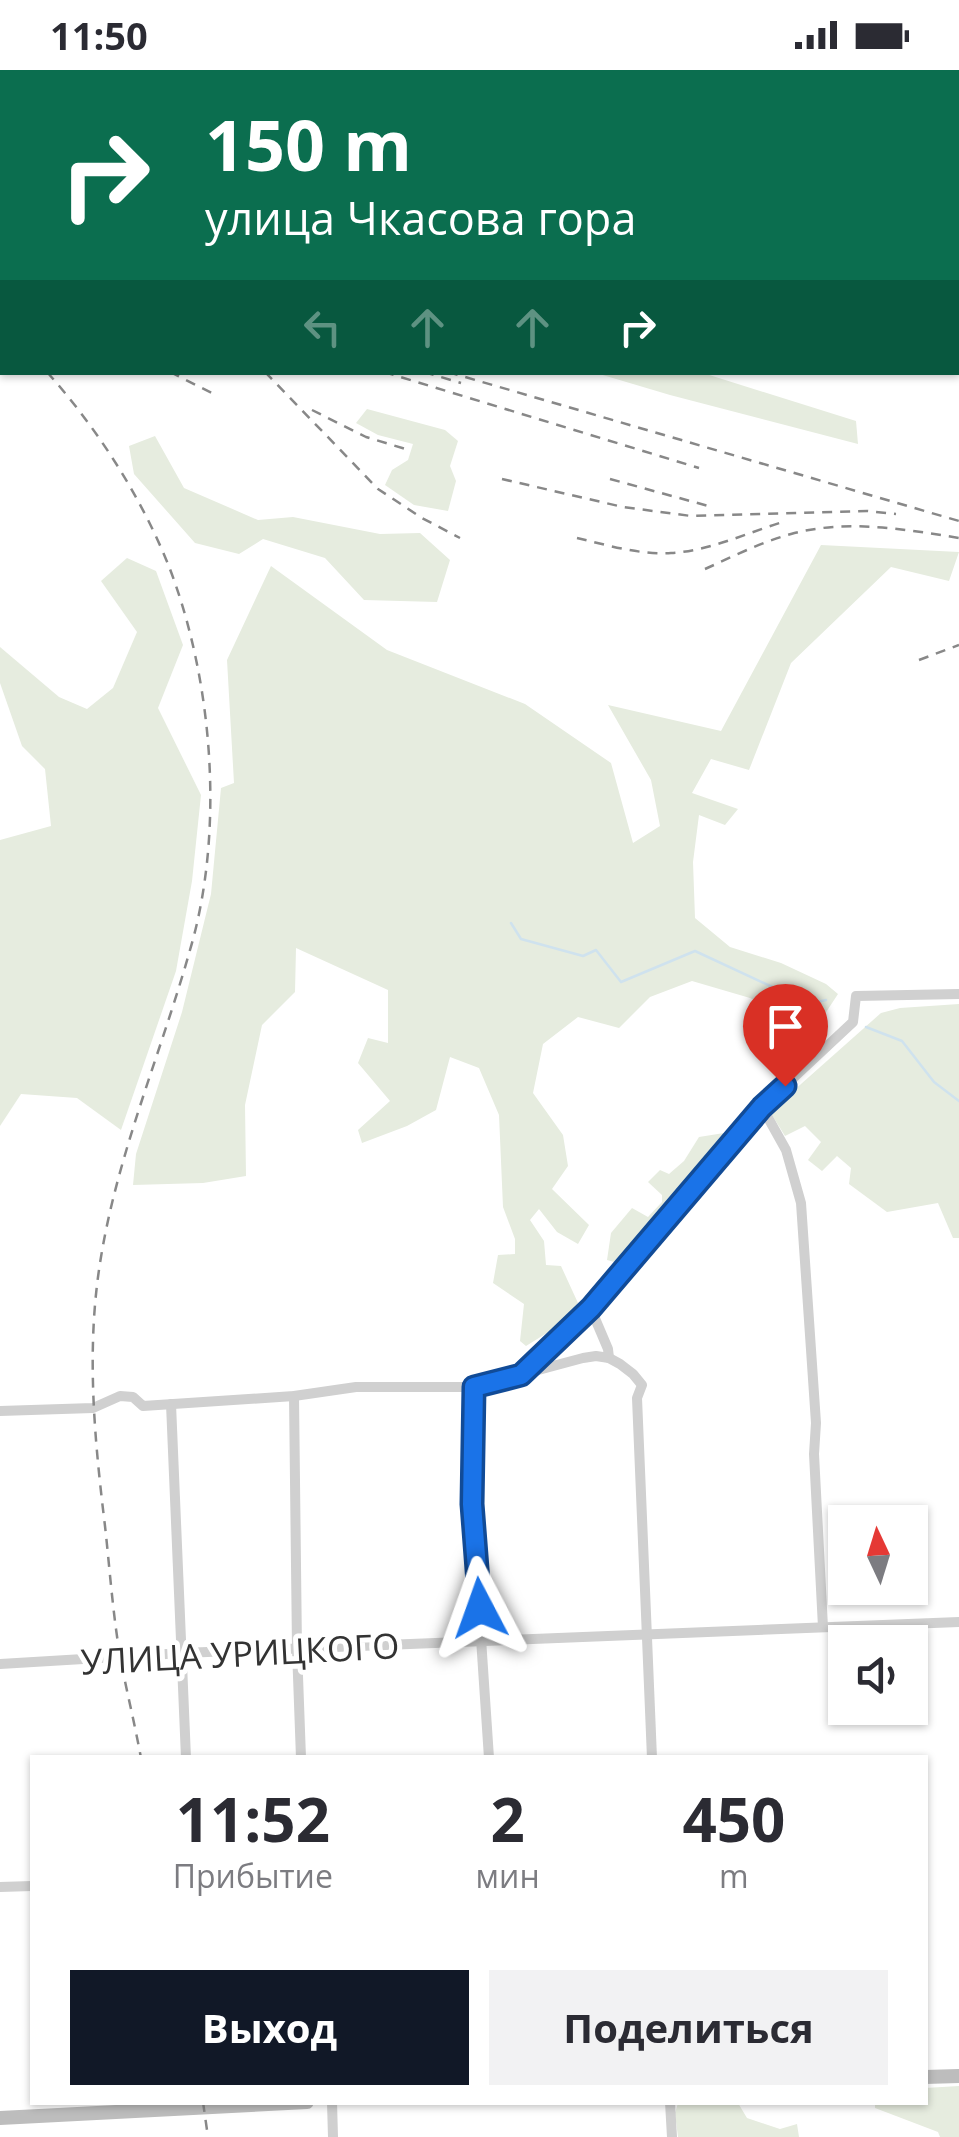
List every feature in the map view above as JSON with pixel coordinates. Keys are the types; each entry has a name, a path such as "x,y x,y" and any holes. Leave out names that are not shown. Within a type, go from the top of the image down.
{"street":[{"path":"521,1375 591,1308 762,1107 853,1022 856,996 959,994"},
{"path":"762,1107 786,1150 801,1203 816,1423 814,1454 823,1626"},
{"path":"591,1308 609,1358"},
{"path":"0,1411 92,1408 120,1396 133,1396 143,1406 294,1396 356,1387 474,1387 583,1358 609,1358 642,1385 638,1398 652,1755"},
{"path":"474,1387 472,1504 489,1755"},
{"path":"294,1396 300,1755"},
{"path":"172,1404 186,1755"},
{"name":"УЛИЦА УРИЦКОГО","path":"0,1664 959,1622"},
{"path":"0,1887 30,1886"},
{"path":"928,2077 959,2076"},
{"path":"0,2118 249,2105"},
{"path":"332,2105 333,2137"},
{"path":"670,2105 672,2137"}],"shaded area":[{"path":"603,375 709,375 856,421 858,444"},
{"path":"367,409 445,430 458,441 450,466 456,481 448,511 414,505 385,485 392,470 408,460 413,444 378,435 356,423"},
{"path":"155,436 184,488 258,520 293,517 380,534 420,533 450,560 437,602 364,600 325,558 263,539 239,554 195,543 134,474 129,446"},
{"path":"821,545 959,552 949,581 891,567 791,663 749,770 711,759 692,793 738,809 725,825 699,815 693,862 695,918 730,947 781,963 826,984 838,994 815,1029 750,998 692,981 650,997 619,1028 578,1017 543,1044 533,1093 563,1135 568,1166 552,1189 589,1225 578,1244 557,1232 539,1209 530,1220 544,1241 546,1265 561,1266 578,1303 563,1323 526,1346 520,1341 524,1304 493,1283 498,1255 515,1254 515,1239 503,1207 499,1115 479,1068 450,1057 436,1110 362,1143 358,1130 390,1101 358,1063 368,1038 388,1043 388,990 296,948 295,992 262,1025 245,1105 246,1176 203,1183 133,1185 136,1154 182,1012 211,894 221,788 234,783 227,660 271,566 387,650 525,704 611,763 633,843 660,826 651,780 608,705 721,731"},
{"path":"127,558 156,571 183,645 158,708 201,795 192,881 176,971 121,1130 77,1098 21,1094 0,1126 0,840 51,826 45,769 22,746 0,683 0,647 59,697 87,709 113,688 137,632 101,581"},
{"path":"959,1004 959,1238 953,1238 938,1203 887,1212 849,1184 851,1168 837,1156 822,1171 808,1160 821,1142 805,1126 785,1136 772,1115 774,1108 881,1013"},
{"path":"724,1133 716,1153 618,1263 607,1260 611,1233 632,1208 648,1217 662,1202 662,1195 648,1182 660,1170 669,1174 684,1161 699,1137"},
{"path":"959,2086 959,2137 940,2137 938,2132 875,2108 928,2105 928,2088"},
{"path":"677,2105 739,2105 747,2118 780,2129 797,2124 799,2137 678,2137"}],"waterway":[{"path":"511,923 521,939 583,956 596,950 621,982 695,951 809,1004 826,1000"},
{"path":"866,1027 902,1041 934,1082 959,1101"}],"railway":[{"path":"49,375 116,463 168,564 195,656 209,756 208,856 201,904 114,1194 95,1308 93,1371 98,1464 118,1644 140,1755"},
{"path":"176,375 218,396"},
{"path":"268,375 378,489 460,538"},
{"path":"394,375 699,468"},
{"path":"434,375 461,383"},
{"path":"458,375 959,521"},
{"path":"312,410 366,437 409,450"},
{"path":"502,479 623,507 691,516 867,511 896,514"},
{"path":"610,479 712,507"},
{"path":"577,538 635,551 686,552 786,521"},
{"path":"705,569 769,541 812,529 875,527 959,538"},
{"path":"919,660 959,645"},
{"path":"203,2105 208,2137"}],"route":[{"path":"480,1608 472,1504 474,1387 521,1375 591,1308 762,1107 785,1086"}]}
